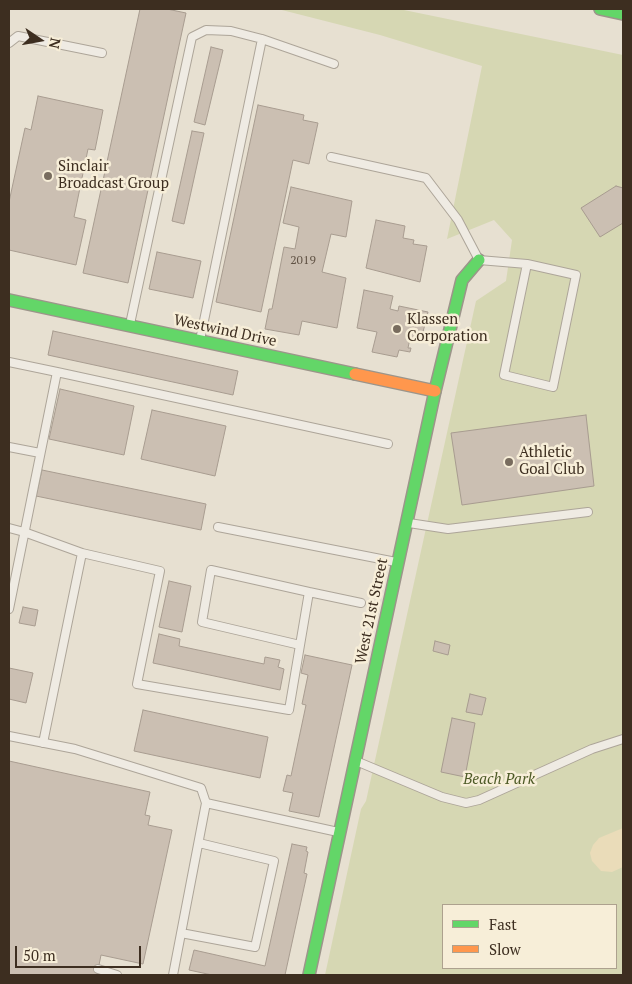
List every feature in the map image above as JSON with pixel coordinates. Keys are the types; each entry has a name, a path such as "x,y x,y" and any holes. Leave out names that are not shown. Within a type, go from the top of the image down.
{"main road":[{"path":"600,9 619,13"},
{"name":"West 21st Street","path":"309,975 435,392 462,280 479,260"},
{"name":"Westwind Drive","path":"9,300 435,392"}],"lane":[{"path":"129,326 192,37 206,30 231,31 262,39 334,64"},
{"path":"9,43 18,36 102,53"},
{"path":"200,341 262,39"},
{"path":"331,156 426,178 458,220 479,260 527,264 576,275 553,387 504,375 527,264"},
{"path":"9,362 388,444"},
{"path":"9,609 57,372"},
{"path":"9,447 40,453"},
{"path":"407,522 448,529 588,512"},
{"path":"218,527 398,562"},
{"path":"9,528 82,553 160,571 136,684 289,710 309,592"},
{"path":"43,742 82,553"},
{"path":"300,645 202,622 211,570 361,603"},
{"path":"9,736 75,749 202,788 206,803 173,975"},
{"path":"356,761 442,796 466,803 479,800 592,749 623,739"},
{"path":"206,803 340,833"},
{"path":"181,933 255,947 274,861 199,843"},
{"path":"98,969 117,975"}],"green space":[{"name":"Beach Park","path":"278,9 399,9 623,55 623,975 325,975 361,809 366,801 476,301 506,281 512,240 494,220 447,239 482,66 380,35"}],"sand":[{"path":"623,828 623,867 612,872 601,871 592,861 590,853 593,845 599,838"}],"building":[{"path":"140,9 167,9 186,13 128,283 83,273"},
{"path":"211,47 223,50 205,125 194,122"},
{"name":"Sinclair Broadcast Group","path":"38,96 103,110 95,150 88,149 74,217 86,220 76,265 9,250 9,202 25,128 31,130"},
{"path":"258,105 304,115 303,120 318,123 309,164 293,160 261,312 216,302"},
{"path":"192,131 204,133 184,224 172,221"},
{"path":"616,186 623,188 623,223 600,237 581,208"},
{"path":"291,187 352,201 346,237 331,234 322,272 346,278 337,328 302,321 299,335 265,329 269,309 272,309 284,247 295,249 299,227 283,223"},
{"path":"376,220 405,226 403,238 414,240 413,244 427,246 420,282 366,268"},
{"path":"157,252 201,261 193,298 149,289"},
{"path":"364,290 393,296 390,309 398,311 399,306 428,312 421,340 410,338 408,348 411,348 410,352 399,350 397,357 372,352 377,332 357,328"},
{"path":"53,331 238,371 233,395 48,355"},
{"path":"60,389 134,406 124,455 49,439"},
{"path":"152,410 226,426 215,476 141,459"},
{"path":"586,415 594,486 462,505 451,433"},
{"path":"42,470 206,504 201,530 36,496"},
{"path":"169,581 191,586 182,632 159,627"},
{"path":"23,607 38,610 35,626 19,623"},
{"path":"159,634 180,639 179,646 264,664 265,657 280,660 278,667 284,669 280,690 153,663"},
{"path":"435,641 450,645 448,655 433,651"},
{"path":"305,655 352,665 319,817 289,811 293,793 283,791 287,775 291,776 306,705 302,704 308,675 301,673"},
{"path":"9,668 33,673 26,703 9,699"},
{"path":"470,694 486,698 482,715 466,712"},
{"path":"143,710 268,737 260,778 134,751"},
{"path":"452,718 475,723 465,777 441,772"},
{"path":"9,761 150,792 145,815 150,816 148,825 172,830 143,964 101,955 97,975 9,975"},
{"path":"292,844 307,847 306,851 308,852 304,873 307,874 285,975 212,975 189,970 194,950 265,966"}],"traffic: fast":[{"path":"600,9 623,14"},
{"path":"309,975 435,391 462,280 479,260"},
{"path":"9,300 355,374"}],"traffic: slow":[{"path":"355,374 435,391"}],"place":[{"name":"Sinclair Broadcast Group","path":"48,176"},
{"name":"Klassen Corporation","path":"397,329"},
{"name":"Athletic Goal Club","path":"509,462"}]}
